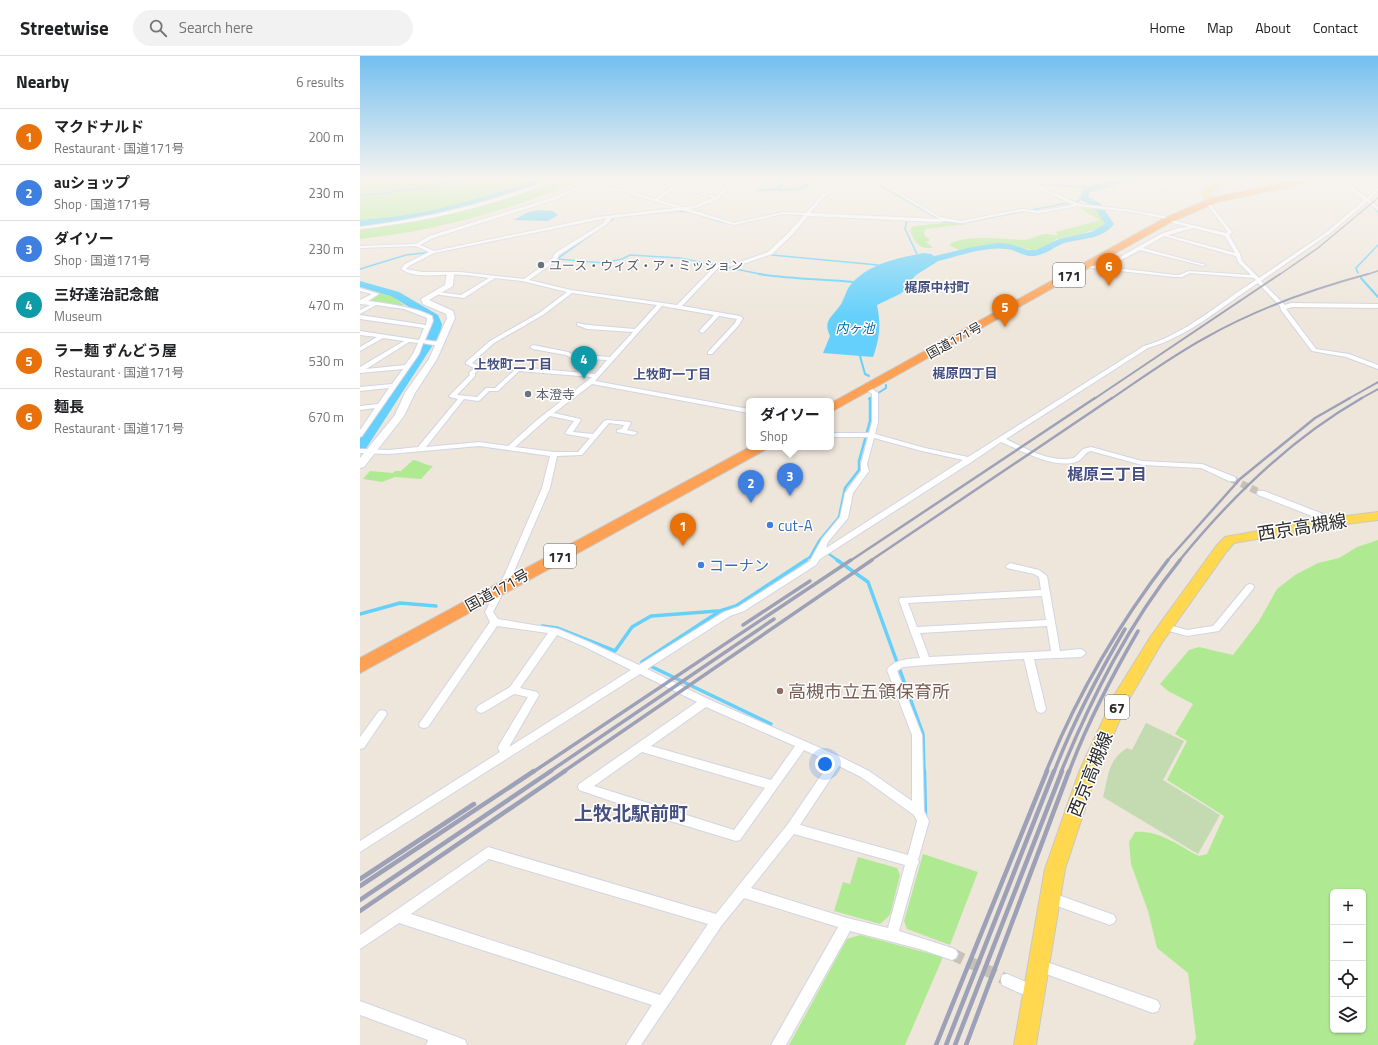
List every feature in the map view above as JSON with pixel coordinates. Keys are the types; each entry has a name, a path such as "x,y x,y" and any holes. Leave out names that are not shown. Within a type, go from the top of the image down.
{"highway":[{"name":"国道171号","path":"834,407 873,392 1084,266 1159,225"},
{"name":"国道171号","path":"360,666 755,450"}],"main road":[{"name":"西京高槻線","path":"1025,1045 1037,965 1055,869 1088,772 1121,699 1165,627 1227,542 1234,538 1330,522 1378,516"}],"street":[{"path":"360,228 387,225"},
{"path":"417,245 431,237 469,225"},
{"path":"568,225 433,252 407,265 403,269 412,272 450,274 460,273 524,281 570,291 661,304 741,319 710,353"},
{"path":"524,281 554,260 557,254 603,225"},
{"path":"678,307 718,266 741,263 770,253 797,225"},
{"path":"1190,225 1227,235 1240,261 1283,308 1314,350 1347,355 1378,367"},
{"path":"1225,225 1230,232 1227,235"},
{"path":"823,551 971,460 1146,346 1162,344 1322,236 1336,225"},
{"path":"1103,268 1162,235 1181,228 1198,227"},
{"path":"1162,235 1238,255"},
{"path":"360,247 417,245 433,252"},
{"path":"1139,248 1204,265"},
{"path":"1084,266 1175,276 1180,276 1189,272 1257,279"},
{"path":"360,465 399,416 410,393 433,359 451,318 450,313 426,302 424,299 448,286 450,274"},
{"path":"440,293 462,297 494,277"},
{"path":"360,289 376,294 361,302"},
{"path":"570,291 541,314 506,333 473,358 468,363 478,367 472,373 473,375 452,396 478,399 488,389 496,390 518,369 596,376"},
{"path":"360,435 363,428 381,406 407,367 421,343 430,317 406,308 361,302"},
{"path":"360,312 375,304"},
{"path":"510,448 549,414 591,382 636,330 661,304"},
{"path":"1283,308 1291,305 1378,306"},
{"path":"702,331 718,314"},
{"path":"360,317 427,327"},
{"path":"579,324 588,327 636,330"},
{"path":"360,333 421,343 439,344"},
{"path":"360,349 381,336"},
{"path":"360,371 407,341"},
{"path":"533,347 568,354 571,356 611,359"},
{"path":"360,371 407,367"},
{"path":"591,382 746,410"},
{"path":"360,389 394,386"},
{"path":"360,847 726,614 741,610 813,563 823,551 844,518 849,493 865,471 864,464 875,422 873,392"},
{"path":"421,448 462,398"},
{"path":"566,402 575,403"},
{"path":"360,408 381,406"},
{"path":"549,414 578,420 568,433 593,436"},
{"path":"360,451 389,452 479,444 554,454 580,454 593,436 606,422 628,423 620,431 634,433"},
{"path":"834,435 872,435 924,450 971,460"},
{"path":"1002,440 1033,455 1072,462 1076,460 1085,450 1091,449 1142,463 1202,466 1232,479"},
{"path":"554,454 546,488 502,588 489,612 494,620 555,631 586,644 705,702 838,760 865,774 918,810"},
{"path":"1261,493 1320,516 1330,522"},
{"path":"1010,566 1036,572 1044,576 1045,593 1056,654"},
{"path":"1165,627 1187,633 1216,629 1250,586"},
{"path":"926,661 903,600 1045,593"},
{"path":"424,724 494,620"},
{"path":"915,630 1051,623"},
{"path":"481,709 513,690 555,631"},
{"path":"892,935 923,821 918,810 916,735 892,670 899,665 926,661 1081,653"},
{"path":"1028,655 1041,708"},
{"path":"506,753 503,748 534,695 513,690"},
{"path":"705,702 583,787 736,836 802,745"},
{"path":"360,745 382,714"},
{"path":"640,747 772,785"},
{"path":"633,1045 718,921 792,828 838,760"},
{"path":"792,828 913,862"},
{"path":"360,943 488,853 718,921"},
{"path":"741,891 952,954"},
{"path":"1049,898 1110,919"},
{"path":"398,916 662,1002"},
{"path":"778,1045 848,924"},
{"path":"1037,965 1152,1006"},
{"path":"1007,980 1033,992"},
{"path":"360,1008 435,1041 460,1045"}],"green space":[{"path":"362,225 380,225 360,228"},
{"path":"441,225 360,239 360,229 386,226"},
{"path":"958,225 925,229 924,235 930,240 926,242 933,248 920,246 916,242 910,230 913,226"},
{"path":"1081,225 1107,225 1079,235 1056,239 1050,246 1034,250 1005,245 988,245 959,250 949,245 963,239 995,238 1022,240 1046,234 1058,235 1056,232"},
{"path":"381,292 390,295 404,305 401,306 368,302 367,300"},
{"path":"413,460 433,466 421,479 395,477 382,482 363,479 370,471 393,473 395,471 401,471"},
{"path":"1378,540 1378,1045 1193,1045 1196,1038 1188,973 1157,948 1148,911 1131,864 1129,842 1135,832 1152,833 1168,839 1199,856 1207,854 1224,816 1167,780 1187,741 1175,734 1193,704 1168,691 1160,684 1189,650 1199,647 1233,655 1259,621 1277,589 1295,575 1318,563 1339,558 1357,547"},
{"path":"1146,723 1184,741 1163,780 1220,815 1198,854 1103,797 1112,763 1120,753 1127,748 1132,750"},
{"path":"923,854 978,872 950,945 907,929 904,921"},
{"path":"858,857 897,868 900,875 890,915 880,924 834,911 843,882 850,884"},
{"path":"860,935 943,957 905,1045 789,1045 847,939"}],"water":[{"name":"内ヶ池","path":"924,253 931,254 940,260 916,275 908,284 907,289 900,294 877,305 879,331 873,357 823,353 830,336 827,327 829,320 841,305 849,287 856,279 873,267 883,263"}],"waterway":[{"path":"604,225 557,259 604,263 622,259 630,255 680,258 765,275"},
{"path":"906,225 905,229 917,254"},
{"path":"938,258 990,246 1007,246 1034,253 1042,251 1062,241 1101,232 1109,225"},
{"path":"437,252 506,238"},
{"path":"1358,273 1356,268 1378,245"},
{"path":"360,269 406,255 432,252"},
{"path":"772,255 878,265"},
{"path":"759,274 765,275"},
{"path":"765,275 854,282"},
{"path":"1361,278 1378,297"},
{"path":"360,284 395,294 434,317 436,324 434,334 360,447"},
{"path":"860,356 865,374 869,376"},
{"path":"870,398 886,388 886,385"},
{"path":"804,561 810,557 819,541 839,517 845,488 859,470 859,461 870,421 870,398"},
{"path":"826,552 839,561"},
{"path":"771,724 642,662 720,611 736,606 806,560"},
{"path":"837,560 868,582 923,734 924,772"},
{"path":"360,614 400,603 436,606"},
{"path":"542,626 557,628 615,651 632,627 651,616 718,611"},
{"path":"924,771 925,817"}],"tunnel":[{"path":"1232,479 1261,493"},
{"path":"952,954 1007,980"}],"railway":[{"path":"1279,275 1318,248 1345,225"},
{"path":"1365,275 1378,271"},
{"path":"1094,399 1280,274"},
{"path":"1111,399 1181,352 1244,318 1305,293 1368,274"},
{"path":"1348,399 1378,382"},
{"path":"1360,399 1378,389"},
{"path":"850,561 1095,398"},
{"path":"870,561 1112,398"},
{"path":"1167,561 1240,479 1315,418 1350,398"},
{"path":"1179,561 1219,514 1263,471 1310,432 1362,398"},
{"path":"533,772 851,560"},
{"path":"563,772 872,560"},
{"path":"1046,772 1058,743 1085,688 1132,610 1168,560"},
{"path":"1061,772 1099,689 1128,635 1144,609 1180,560"},
{"path":"743,625 810,581"},
{"path":"549,772 774,619"},
{"path":"1054,772 1086,699 1125,629"},
{"path":"1069,772 1100,700 1138,631"},
{"path":"360,886 534,771"},
{"path":"360,900 551,771"},
{"path":"360,911 565,771"},
{"path":"936,1045 1047,771"},
{"path":"946,1045 1054,771"},
{"path":"955,1045 1062,771"},
{"path":"966,1045 1069,771"},
{"path":"360,879 474,804"}],"place":[{"name":"ユース・ウィズ・ア・ミッション","path":"541,265"},
{"name":"麺長","path":"1109,286"},
{"name":"ラー麺 ずんどう屋","path":"1005,327"},
{"name":"三好達治記念館","path":"584,379"},
{"name":"本澄寺","path":"528,394"},
{"name":"ダイソー","path":"790,496"},
{"name":"auショップ","path":"751,503"},
{"name":"cut-A","path":"770,525"},
{"name":"マクドナルド","path":"683,546"},
{"name":"コーナン","path":"701,565"},
{"name":"高槻市立五領保育所","path":"780,691"}],"district":[{"name":"梶原中村町","path":"937,287"},
{"name":"上牧町二丁目","path":"513,364"},
{"name":"梶原四丁目","path":"965,373"},
{"name":"上牧町一丁目","path":"672,374"},
{"name":"梶原三丁目","path":"1107,474"},
{"name":"上牧北駅前町","path":"631,812"}]}
